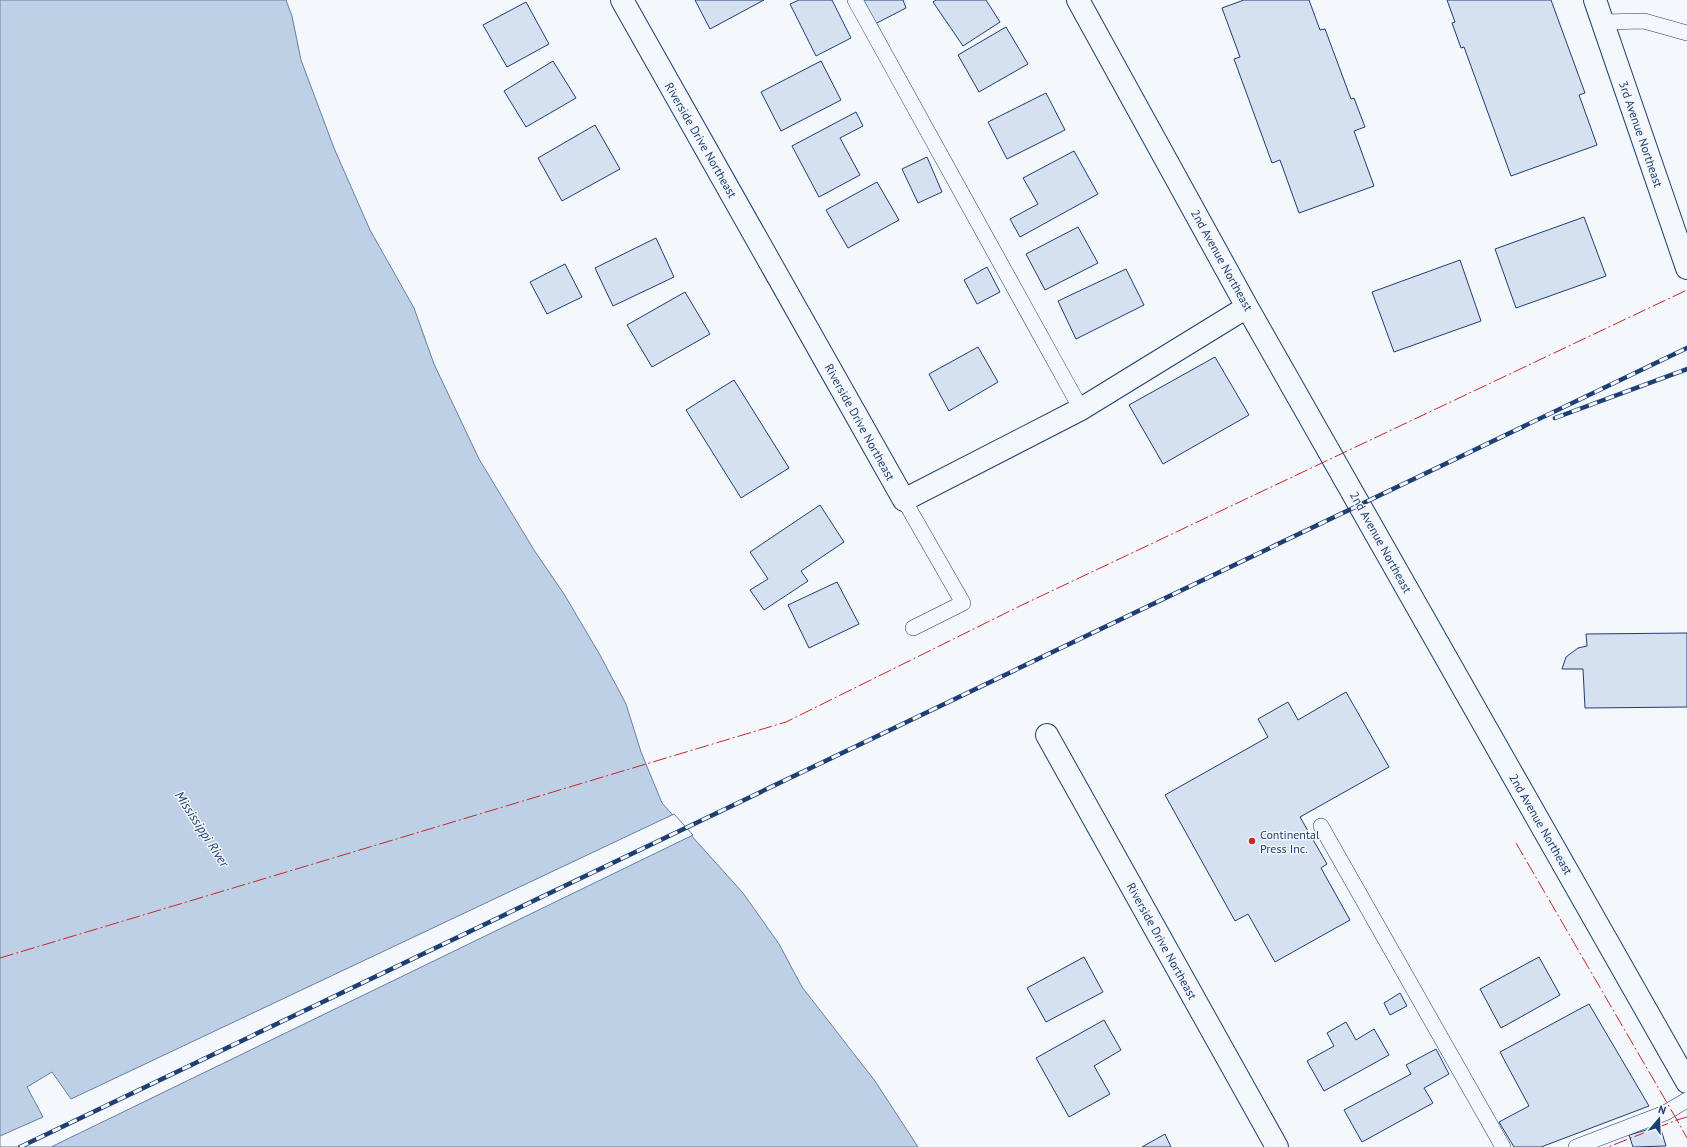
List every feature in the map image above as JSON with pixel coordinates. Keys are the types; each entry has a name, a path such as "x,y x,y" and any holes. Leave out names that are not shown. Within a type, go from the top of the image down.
{"street":[{"name":"Riverside Drive Northeast","path":"622,0 904,500"},
{"name":"2nd Avenue Northeast","path":"1078,0 1248,307 1687,1082"},
{"name":"3rd Avenue Northeast","path":"1596,0 1686,264"},
{"path":"904,500 1081,409 1248,307"},
{"name":"Riverside Drive Northeast","path":"1047,735 1277,1147"}],"lane":[{"path":"856,0 1081,409"},
{"path":"1603,22 1644,21 1687,33"},
{"path":"904,500 963,603 913,628"},
{"path":"1321,826 1503,1147"},
{"path":"1576,1147 1665,1113 1687,1100"}],"water":[{"name":"Mississippi River","path":"0,0 286,0 292,16 301,60 334,148 370,230 414,308 434,364 479,459 534,550 564,594 600,655 626,704 641,752 662,803 743,893 779,944 802,987 875,1081 918,1147 0,1147"}],"pier":[{"path":"674,814 693,835 51,1147 0,1147 0,1136 43,1117 27,1087 52,1072 71,1099"}],"building":[{"path":"695,0 764,0 710,29"},
{"path":"799,0 832,0 851,38 816,56 790,4"},
{"path":"860,0 903,0 906,8 873,25"},
{"path":"936,0 986,0 1000,22 963,46 933,2"},
{"path":"1244,0 1309,0 1320,30 1325,29 1351,99 1354,98 1365,127 1354,131 1374,186 1299,213 1280,160 1272,163 1234,59 1240,57 1222,8"},
{"path":"1447,0 1551,0 1585,93 1579,95 1597,145 1511,176 1464,47 1461,48 1452,23 1455,22"},
{"path":"526,2 549,44 507,67 483,25"},
{"path":"1006,27 1028,64 979,92 958,55"},
{"path":"553,61 576,98 526,127 504,91"},
{"path":"821,61 841,100 781,131 761,92"},
{"path":"1046,93 1065,130 1007,159 988,122"},
{"path":"856,112 863,126 840,138 860,175 819,197 792,146"},
{"path":"595,125 620,169 562,201 538,158"},
{"path":"1074,151 1098,194 1020,237 1010,219 1038,204 1023,178"},
{"path":"927,157 942,192 918,203 902,169"},
{"path":"877,182 899,220 848,248 826,210"},
{"path":"1584,217 1606,276 1516,308 1495,249"},
{"path":"1078,227 1098,263 1045,290 1026,254"},
{"path":"656,238 674,277 613,306 595,268"},
{"path":"1460,260 1481,321 1394,352 1372,292"},
{"path":"565,264 582,297 547,314 530,282"},
{"path":"987,267 1000,292 977,304 964,280"},
{"path":"1126,269 1144,305 1076,339 1058,301"},
{"path":"685,292 710,334 652,367 627,325"},
{"path":"978,347 998,382 949,411 929,374"},
{"path":"1215,357 1249,415 1163,464 1129,405"},
{"path":"734,380 789,468 741,498 686,410"},
{"path":"820,505 844,542 801,571 808,581 764,610 750,590 768,579 750,552"},
{"path":"837,582 859,624 809,648 788,605"},
{"path":"1687,633 1687,707 1585,708 1583,669 1562,669 1566,657 1578,648 1587,646 1586,634"},
{"name":"Continental Press Inc.","path":"1346,692 1389,767 1300,817 1327,864 1321,868 1350,920 1275,962 1248,914 1235,921 1165,795 1268,737 1258,719 1288,702 1298,720"},
{"path":"1084,957 1103,992 1046,1022 1027,988"},
{"path":"1539,957 1560,995 1501,1028 1480,989"},
{"path":"1400,993 1407,1006 1390,1015 1384,1003"},
{"path":"1589,1004 1649,1106 1541,1147 1514,1147 1499,1122 1529,1106 1500,1052"},
{"path":"1104,1020 1121,1050 1094,1066 1110,1094 1069,1117 1036,1058"},
{"path":"1346,1022 1356,1040 1374,1029 1389,1055 1324,1091 1307,1061 1334,1046 1327,1033"},
{"path":"1436,1049 1449,1074 1424,1088 1433,1103 1362,1142 1344,1110 1411,1074 1406,1065"},
{"path":"1660,1126 1666,1146 1633,1147 1629,1135"},
{"path":"1165,1134 1171,1147 1142,1147"}],"railway":[{"path":"20,1147 1687,348"},
{"path":"1555,418 1687,369"}],"power":[{"path":"0,958 786,722 1020,606 1687,290"},
{"path":"1516,843 1677,1120 1608,1147"},
{"path":"1687,1117 1677,1120 1687,1138"}],"place":[{"name":"Continental Press Inc.","path":"1252,841"}]}
